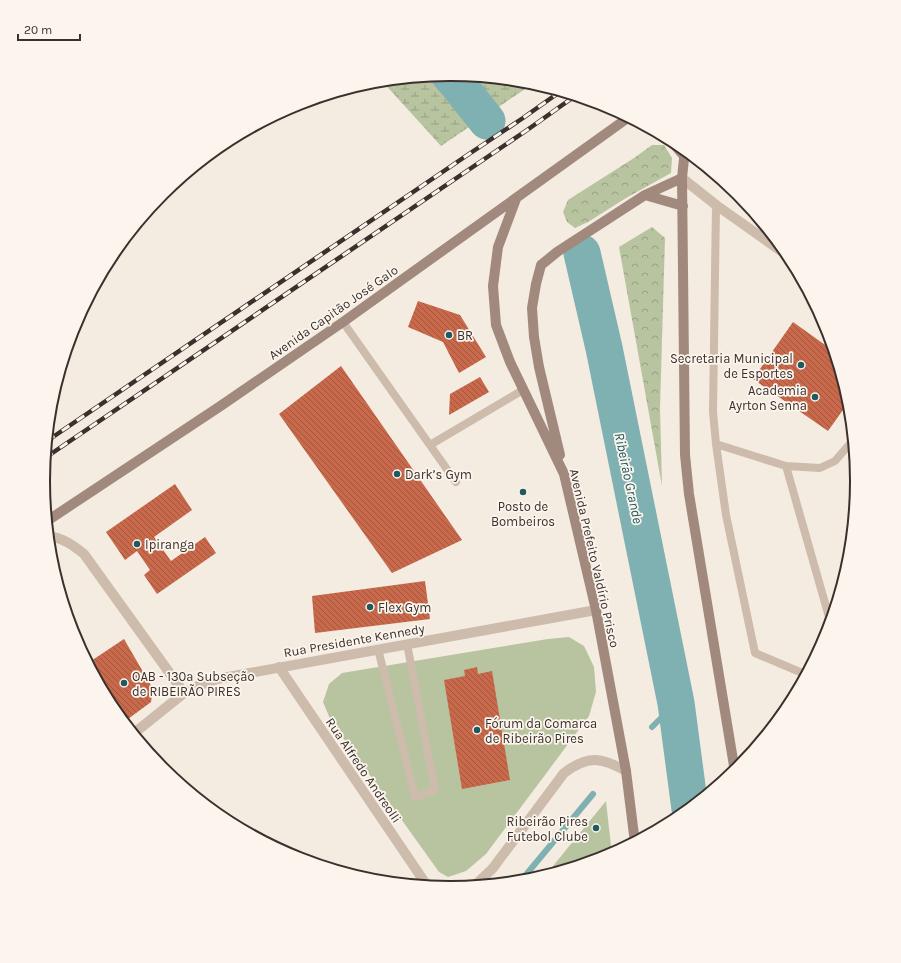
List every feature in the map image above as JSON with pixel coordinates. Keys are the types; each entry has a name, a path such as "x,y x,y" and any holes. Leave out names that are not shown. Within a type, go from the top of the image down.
{"main road":[{"name":"Avenida Capitão José Galo","path":"52,518 222,405 343,322 626,121"},
{"path":"684,156 682,178 684,418 689,494 734,765"},
{"path":"564,474 539,367 534,337 532,308 541,265 556,252 645,195 682,178"},
{"path":"645,195 683,206"},
{"name":"Avenida Prefeito Valdírio Prisco","path":"516,199 498,247 493,286 496,325 510,362 564,474 596,610 626,771 634,837"}],"street":[{"path":"682,178 716,205 774,246"},
{"path":"54,537 71,543 84,554 184,693"},
{"name":"Rua Presidente Kennedy","path":"137,731 184,693 198,686 217,680 278,667 596,610"},
{"name":"Rua Alfredo Andreolli","path":"278,667 424,881"},
{"path":"480,881 493,868 564,773 574,765 584,761 594,760 611,763 626,771"}],"lane":[{"path":"716,205 713,412 726,515 755,653 802,673"},
{"path":"343,322 456,482"},
{"path":"430,445 523,390"},
{"path":"716,444 786,466 820,468 835,461 849,445"},
{"path":"786,466 828,615"},
{"path":"378,649 415,797 435,790 407,644"}],"green space":[{"path":"450,81 503,84 526,88 441,146 387,86 398,84"},
{"path":"652,145 664,145 672,158 671,173 626,198 588,222 575,228 567,222 563,212 568,200"},
{"path":"652,227 665,238 660,408 662,486 619,247"},
{"path":"569,637 584,646 594,667 596,692 589,716 486,854 466,871 448,877 439,872 331,721 323,702 329,684 342,673 548,639"},
{"name":"Ribeirão Pires Futebol Clube","path":"606,801 611,849 579,861 551,869"}],"building":[{"name":"BR","path":"418,301 460,315 486,357 459,373 443,342 408,327"},
{"name":"Secretaria Municipal de Esportes","path":"793,322 828,347 844,408 828,431 753,379"},
{"path":"341,366 462,540 392,573 279,414"},
{"path":"480,377 489,392 449,415 450,394"},
{"name":"Ipiranga","path":"175,484 192,510 154,537 171,561 205,537 216,553 157,594 144,575 150,570 137,551 125,560 106,532"},
{"name":"Flex Gym","path":"425,581 430,619 315,633 312,596"},
{"name":"OAB - 130ª Subseção de RIBEIRÃO PIRES","path":"124,639 153,689 151,702 128,719 117,704 92,660"},
{"name":"Fórum da Comarca de Ribeirão Pires","path":"477,667 478,674 492,671 510,780 462,789 444,680 465,676 464,670"}],"waterway":[{"name":"Ribeirão Grande","path":"455,81 487,121"},
{"name":"Ribeirão Grande","path":"582,253 604,348 676,703 689,803"},
{"name":"Ribeirão Grande","path":"652,727 676,703"},
{"name":"Ribeirão Grande","path":"526,875 593,794"}],"railway":[{"path":"52,437 555,95"},
{"path":"51,454 570,100"}],"place":[{"name":"BR","path":"449,335"},
{"name":"Secretaria Municipal de Esportes","path":"801,365"},
{"name":"Academia Ayrton Senna","path":"815,397"},
{"name":"Dark’s Gym","path":"397,474"},
{"name":"Posto de Bombeiros","path":"523,492"},
{"name":"Ipiranga","path":"137,544"},
{"name":"Flex Gym","path":"370,607"},
{"name":"OAB - 130ª Subseção de RIBEIRÃO PIRES","path":"124,683"},
{"name":"Fórum da Comarca de Ribeirão Pires","path":"477,730"},
{"name":"Ribeirão Pires Futebol Clube","path":"596,828"}]}
